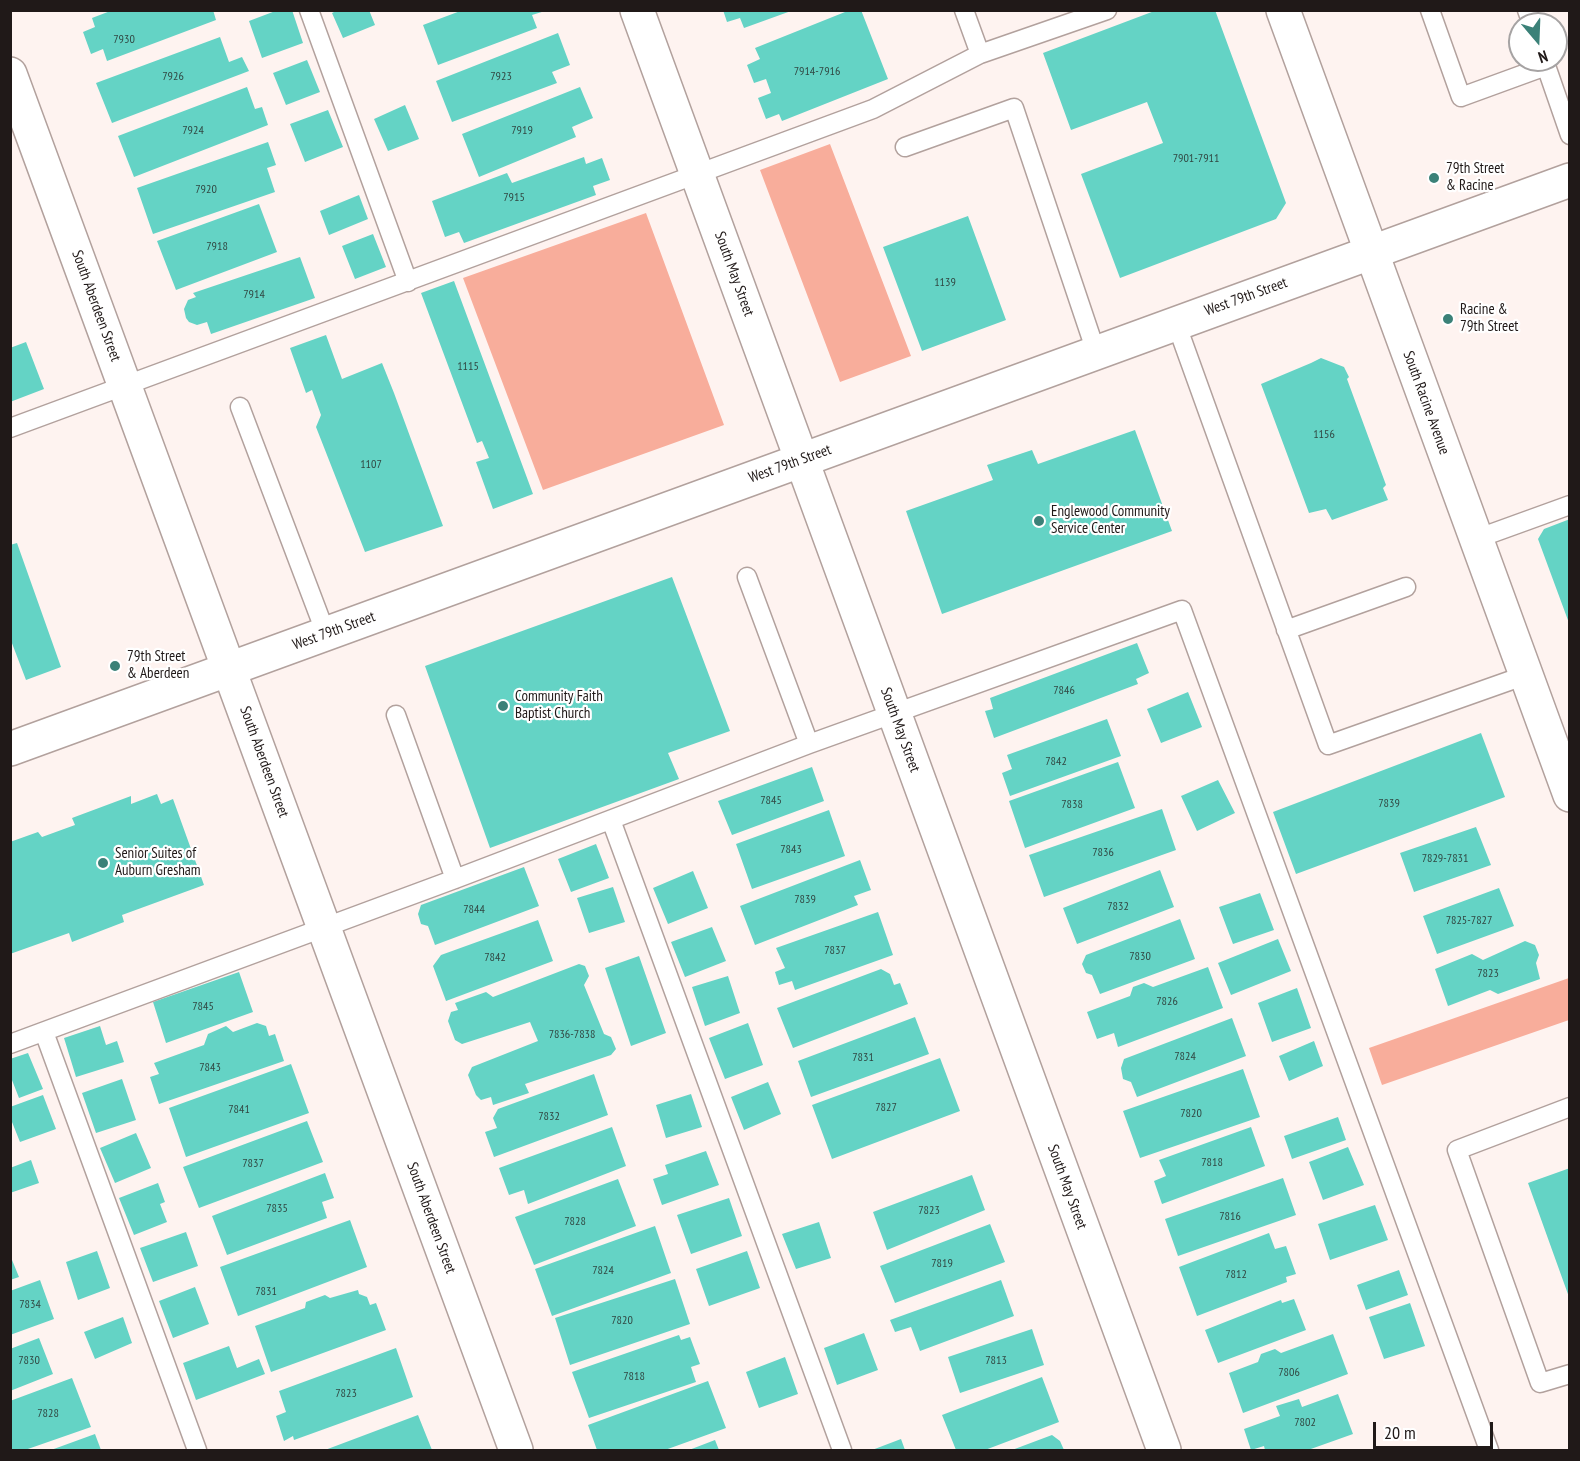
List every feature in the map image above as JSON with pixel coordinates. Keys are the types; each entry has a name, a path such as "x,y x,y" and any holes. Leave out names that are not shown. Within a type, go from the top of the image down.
{"street":[{"name":"South May Street","path":"637,10 1164,1450"},
{"name":"South Racine Avenue","path":"1283,10 1569,795"},
{"name":"South Aberdeen Street","path":"10,74 516,1450"},
{"name":"West 79th Street","path":"10,749 1569,180"}],"lane":[{"path":"309,10 408,282"},
{"path":"964,10 980,54"},
{"path":"10,428 873,109 980,54 1107,10"},
{"path":"1430,10 1461,97 1523,72"},
{"path":"1548,72 1569,135"},
{"path":"905,147 1014,108 1096,352"},
{"path":"1176,323 1328,745 1526,675"},
{"path":"240,407 326,634"},
{"path":"1476,539 1569,505"},
{"path":"747,577 809,744"},
{"path":"1286,630 1406,587"},
{"path":"10,1044 455,879 809,744 1182,610 1489,1450"},
{"path":"396,715 455,879"},
{"path":"611,820 842,1450"},
{"path":"44,1032 197,1450"},
{"path":"1569,1107 1457,1150 1540,1383 1569,1374"}],"shaded area":[{"path":"830,144 911,356 840,382 760,170"},
{"path":"646,213 724,425 543,490 463,278"},
{"path":"1569,978 1569,1020 1382,1085 1369,1048"}],"building":[{"path":"113,10 213,10 216,20 107,61 103,49 91,54 83,32 95,27 92,18"},
{"path":"278,10 292,10 303,43 262,58 249,21"},
{"path":"338,10 369,10 375,25 343,38 332,13"},
{"path":"463,10 545,11 532,15 537,28 438,65 423,25"},
{"path":"723,10 791,11 744,28 740,18 727,22"},
{"path":"850,10 861,10 888,79 782,121 779,114 766,119 758,98 771,93 766,79 754,83 747,65 760,59 755,48"},
{"path":"1157,10 1215,10 1286,203 1276,219 1120,278 1081,174 1163,143 1147,102 1071,130 1043,53"},
{"path":"558,33 570,65 552,72 557,83 452,122 436,81"},
{"path":"220,37 229,62 242,57 249,71 112,123 96,83"},
{"path":"307,60 320,92 286,105 273,73"},
{"path":"247,87 255,109 262,107 268,125 134,177 118,136"},
{"path":"580,87 593,118 572,127 576,137 479,177 462,134"},
{"path":"405,105 419,139 388,151 374,119"},
{"path":"328,110 343,147 305,162 290,124"},
{"path":"268,142 276,165 267,168 275,192 153,234 137,188"},
{"path":"584,157 586,164 602,158 610,180 593,186 596,195 464,243 459,232 445,237 432,201 507,173 512,183"},
{"path":"359,195 368,219 329,235 320,211"},
{"path":"259,204 277,252 176,290 157,241"},
{"path":"968,216 1006,320 922,351 883,247"},
{"path":"373,234 386,267 355,279 342,246"},
{"path":"300,257 315,298 211,334 207,322 197,325 186,318 184,309 188,300 196,297 193,293"},
{"path":"454,281 533,494 493,509 476,462 489,458 482,441 477,443 421,293"},
{"path":"326,335 342,379 382,363 443,526 365,552 316,427 321,415 312,390 306,393 290,348"},
{"path":"26,342 44,389 10,402 10,348"},
{"path":"1321,358 1344,367 1349,377 1347,379 1386,485 1383,488 1388,500 1332,520 1326,509 1309,513 1261,384"},
{"name":"Englewood Community Service Center","path":"1135,430 1172,531 942,614 906,511 993,480 987,465 1032,450 1038,464"},
{"path":"1570,519 1569,623 1538,539 1544,529"},
{"path":"17,543 61,667 26,680 10,638 10,545"},
{"path":"672,577 730,731 668,753 679,779 490,848 425,666"},
{"path":"1137,643 1149,673 1136,679 1138,684 994,738 985,711 993,709 990,698"},
{"path":"1188,692 1202,727 1161,743 1147,709"},
{"path":"1107,719 1121,756 1010,796 1002,773 1012,769 1007,755"},
{"path":"1481,733 1505,797 1296,874 1273,812"},
{"path":"1118,762 1135,808 1025,848 1009,801"},
{"path":"812,767 824,801 732,835 718,801"},
{"path":"1218,780 1235,813 1197,831 1181,796"},
{"name":"Senior Suites of Auburn Gresham","path":"157,794 161,804 173,799 204,885 122,915 124,922 72,942 69,933 10,954 10,842 38,832 42,837 75,825 72,818 131,796 131,804"},
{"path":"1162,809 1176,850 1044,897 1029,855"},
{"path":"829,810 845,856 752,889 736,844"},
{"path":"1476,827 1491,865 1414,892 1400,853"},
{"path":"596,844 609,878 571,892 558,859"},
{"path":"860,860 871,890 854,896 858,905 755,945 740,906"},
{"path":"524,867 539,906 435,945 428,926 421,924 418,914 421,905"},
{"path":"1160,870 1174,907 1077,944 1063,908"},
{"path":"693,871 708,908 668,924 653,888"},
{"path":"613,887 625,922 589,933 577,898"},
{"path":"1499,888 1514,926 1437,954 1423,916"},
{"path":"1260,893 1274,930 1233,944 1219,907"},
{"path":"878,912 893,955 795,990 792,981 779,985 775,972 785,968 776,948"},
{"path":"1180,919 1195,959 1100,994 1092,975 1086,973 1082,964 1086,955"},
{"path":"538,920 553,961 446,1001 433,966 441,955"},
{"path":"712,927 726,961 685,977 671,942"},
{"path":"1278,939 1291,971 1231,995 1218,963"},
{"path":"1525,941 1535,945 1539,955 1536,963 1540,979 1498,994 1490,990 1448,1006 1435,969 1472,954 1483,960"},
{"path":"639,956 666,1033 631,1046 605,968"},
{"path":"579,964 585,966 589,976 584,985 604,1034 611,1037 616,1049 611,1055 525,1084 529,1093 493,1105 491,1097 481,1100 476,1095 468,1075 472,1067 538,1041 530,1022 462,1044 455,1040 448,1021 451,1012 458,1010 455,1003 486,992 493,997"},
{"path":"1208,967 1223,1008 1118,1047 1114,1033 1097,1039 1087,1012 1130,996 1133,987 1144,983 1153,987"},
{"path":"881,969 890,974 894,985 900,983 908,1004 793,1048 777,1008"},
{"path":"239,972 253,1012 166,1043 153,1002"},
{"path":"728,976 740,1013 705,1026 692,987"},
{"path":"1297,988 1311,1028 1272,1042 1258,1003"},
{"path":"915,1017 929,1054 811,1097 798,1061"},
{"path":"1232,1018 1246,1056 1137,1097 1131,1082 1123,1079 1121,1068 1124,1059"},
{"path":"257,1023 266,1026 269,1036 275,1034 284,1061 159,1104 150,1077 159,1074 154,1063 204,1045 208,1034 226,1026 233,1032"},
{"path":"748,1023 763,1065 725,1079 709,1038"},
{"path":"100,1026 106,1045 117,1041 124,1062 76,1077 64,1038"},
{"path":"1314,1041 1323,1066 1289,1081 1279,1056"},
{"path":"28,1053 43,1089 19,1098 10,1075 10,1059"},
{"path":"940,1058 960,1111 832,1159 812,1105"},
{"path":"291,1064 309,1113 186,1157 169,1108"},
{"path":"1243,1069 1260,1117 1140,1158 1123,1111"},
{"path":"594,1074 608,1115 494,1157 485,1132 497,1128 493,1118 498,1109"},
{"path":"122,1079 136,1120 96,1133 82,1093"},
{"path":"768,1082 781,1114 744,1130 731,1097"},
{"path":"691,1094 702,1127 666,1138 656,1105"},
{"path":"43,1095 56,1129 20,1142 10,1117 10,1107"},
{"path":"1338,1117 1346,1140 1292,1159 1284,1136"},
{"path":"307,1121 323,1162 199,1208 183,1167"},
{"path":"612,1127 626,1166 528,1204 524,1190 509,1195 499,1168"},
{"path":"1251,1127 1265,1166 1162,1204 1154,1181 1166,1176 1159,1160"},
{"path":"136,1133 151,1168 115,1183 100,1148"},
{"path":"1348,1147 1364,1185 1323,1200 1309,1162"},
{"path":"706,1151 719,1185 662,1205 653,1179 668,1174 665,1165"},
{"path":"31,1160 39,1183 10,1193 10,1168"},
{"path":"1570,1168 1570,1297 1569,1297 1528,1183"},
{"path":"325,1173 334,1198 322,1202 327,1218 227,1255 212,1216"},
{"path":"972,1175 985,1210 887,1250 873,1212"},
{"path":"1283,1178 1296,1215 1178,1256 1165,1219"},
{"path":"618,1179 636,1226 534,1265 515,1217"},
{"path":"158,1183 165,1202 160,1204 167,1222 134,1235 119,1198"},
{"path":"729,1198 742,1236 691,1254 677,1215"},
{"path":"1375,1205 1388,1240 1330,1260 1318,1224"},
{"path":"350,1220 367,1267 238,1316 220,1267"},
{"path":"819,1222 831,1258 796,1269 782,1234"},
{"path":"990,1224 1005,1262 895,1303 880,1266"},
{"path":"655,1226 671,1273 552,1316 535,1269"},
{"path":"186,1232 198,1266 153,1282 140,1248"},
{"path":"1269,1233 1275,1249 1286,1246 1296,1274 1286,1277 1287,1282 1197,1316 1179,1267"},
{"path":"97,1251 110,1288 78,1300 66,1262"},
{"path":"747,1251 760,1288 709,1306 696,1269"},
{"path":"10,1255 19,1277 10,1280"},
{"path":"1399,1270 1408,1295 1366,1310 1357,1285"},
{"path":"675,1279 690,1324 570,1365 555,1318"},
{"path":"40,1280 54,1319 10,1335 10,1291"},
{"path":"1001,1280 1014,1316 920,1351 911,1327 895,1332 890,1320"},
{"path":"195,1287 209,1324 173,1338 159,1301"},
{"path":"358,1290 359,1294 367,1297 370,1305 376,1303 386,1330 271,1372 255,1326 305,1308 306,1302 325,1295 330,1298"},
{"path":"1294,1299 1306,1330 1218,1363 1205,1330 1281,1300 1282,1303"},
{"path":"1410,1303 1425,1346 1384,1359 1369,1317"},
{"path":"123,1317 132,1343 95,1359 84,1332"},
{"path":"1032,1329 1044,1365 960,1393 948,1357"},
{"path":"864,1333 878,1370 837,1385 824,1348"},
{"path":"1333,1334 1348,1374 1243,1413 1229,1373 1258,1362 1261,1354 1275,1349 1281,1353"},
{"path":"679,1335 681,1340 690,1337 700,1364 691,1367 696,1382 589,1418 572,1372"},
{"path":"39,1338 53,1374 10,1391 10,1349"},
{"path":"229,1346 237,1368 259,1359 265,1374 196,1400 183,1363"},
{"path":"396,1348 413,1397 294,1440 293,1436 284,1441 276,1416 286,1412 279,1391"},
{"path":"785,1357 798,1394 759,1408 746,1372"},
{"path":"1042,1377 1059,1422 985,1450 956,1450 942,1415"},
{"path":"72,1378 91,1427 25,1450 10,1450 10,1401"},
{"path":"708,1381 726,1428 665,1450 597,1450 588,1425"},
{"path":"1338,1394 1353,1434 1308,1450 1265,1450 1264,1446 1251,1450 1244,1429 1280,1416 1276,1406 1299,1399 1302,1407"},
{"path":"418,1415 432,1450 325,1450"},
{"path":"95,1434 101,1450 51,1450"},
{"path":"1052,1435 1060,1441 1064,1450 1012,1450"},
{"path":"901,1439 905,1450 872,1450"},
{"path":"715,1440 719,1450 689,1450"}],"place":[{"name":"79th Street & Racine","path":"1434,178"},
{"name":"Racine & 79th Street","path":"1448,319"},
{"name":"Englewood Community Service Center","path":"1039,521"},
{"name":"79th Street & Aberdeen","path":"115,666"},
{"name":"Community Faith Baptist Church","path":"503,706"},
{"name":"Senior Suites of Auburn Gresham","path":"103,863"}]}
